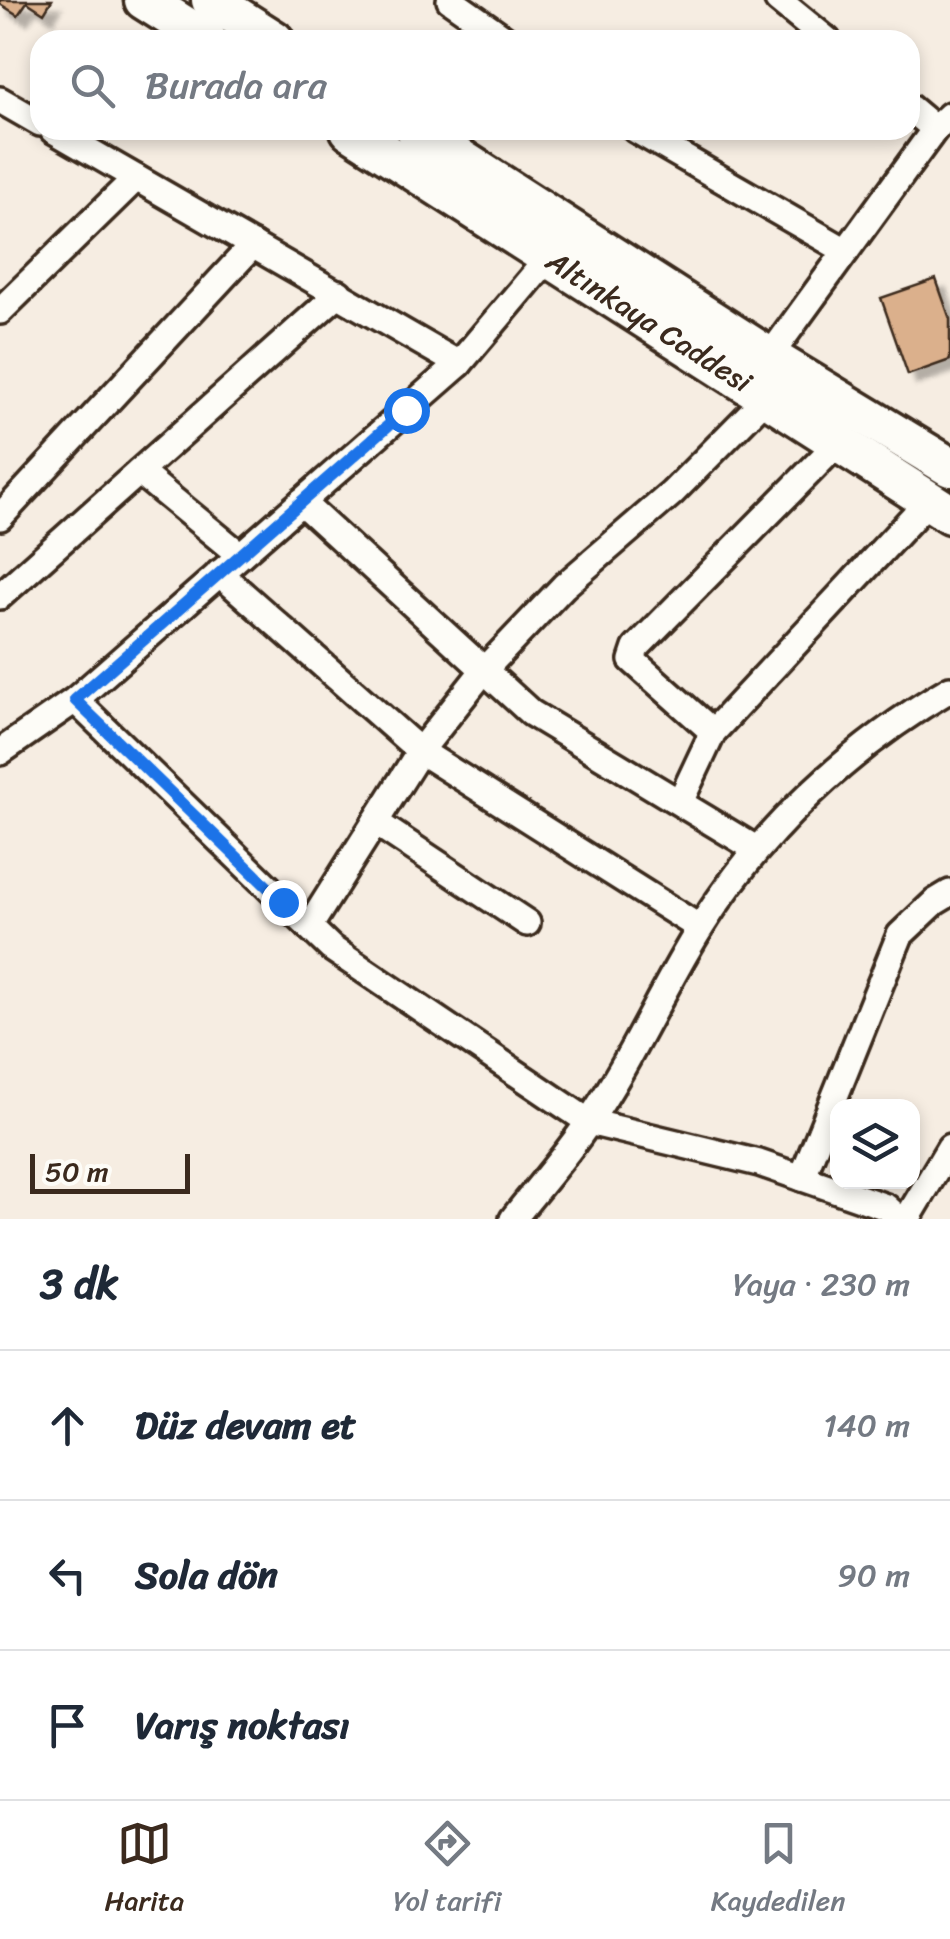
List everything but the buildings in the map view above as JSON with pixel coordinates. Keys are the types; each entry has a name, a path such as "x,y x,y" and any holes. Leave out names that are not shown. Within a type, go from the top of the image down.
{"highway":[{"path":"144,0 191,30"},
{"path":"211,0 258,30"},
{"name":"Altınkaya Caddesi","path":"366,140 939,507"},
{"name":"Altınkaya Caddesi","path":"432,140 950,467"}],"street":[{"path":"450,0 493,30"},
{"path":"778,0 815,30"},
{"path":"0,100 30,117"},
{"path":"770,356 942,122"},
{"path":"70,140 459,364"},
{"path":"653,140 846,251"},
{"path":"0,311 136,178"},
{"path":"0,518 253,246"},
{"path":"0,752 75,700 459,364 550,256"},
{"path":"0,596 339,294"},
{"path":"309,927 420,751 484,670 564,586 672,493 769,395"},
{"path":"713,732 632,660 636,648 839,442"},
{"path":"139,472 240,555"},
{"path":"300,502 531,713 756,848"},
{"path":"680,802 713,732 939,507"},
{"path":"220,574 420,751 700,928"},
{"path":"513,1219 589,1122 700,928 756,848 832,772 950,688"},
{"path":"75,700 331,948 589,1122 759,1164 886,1207 899,1219"},
{"path":"375,822 528,924"},
{"path":"802,1178 900,935 950,893"},
{"path":"907,1219 950,1148"}],"route":[{"path":"283,902 75,700 406,410"}]}
